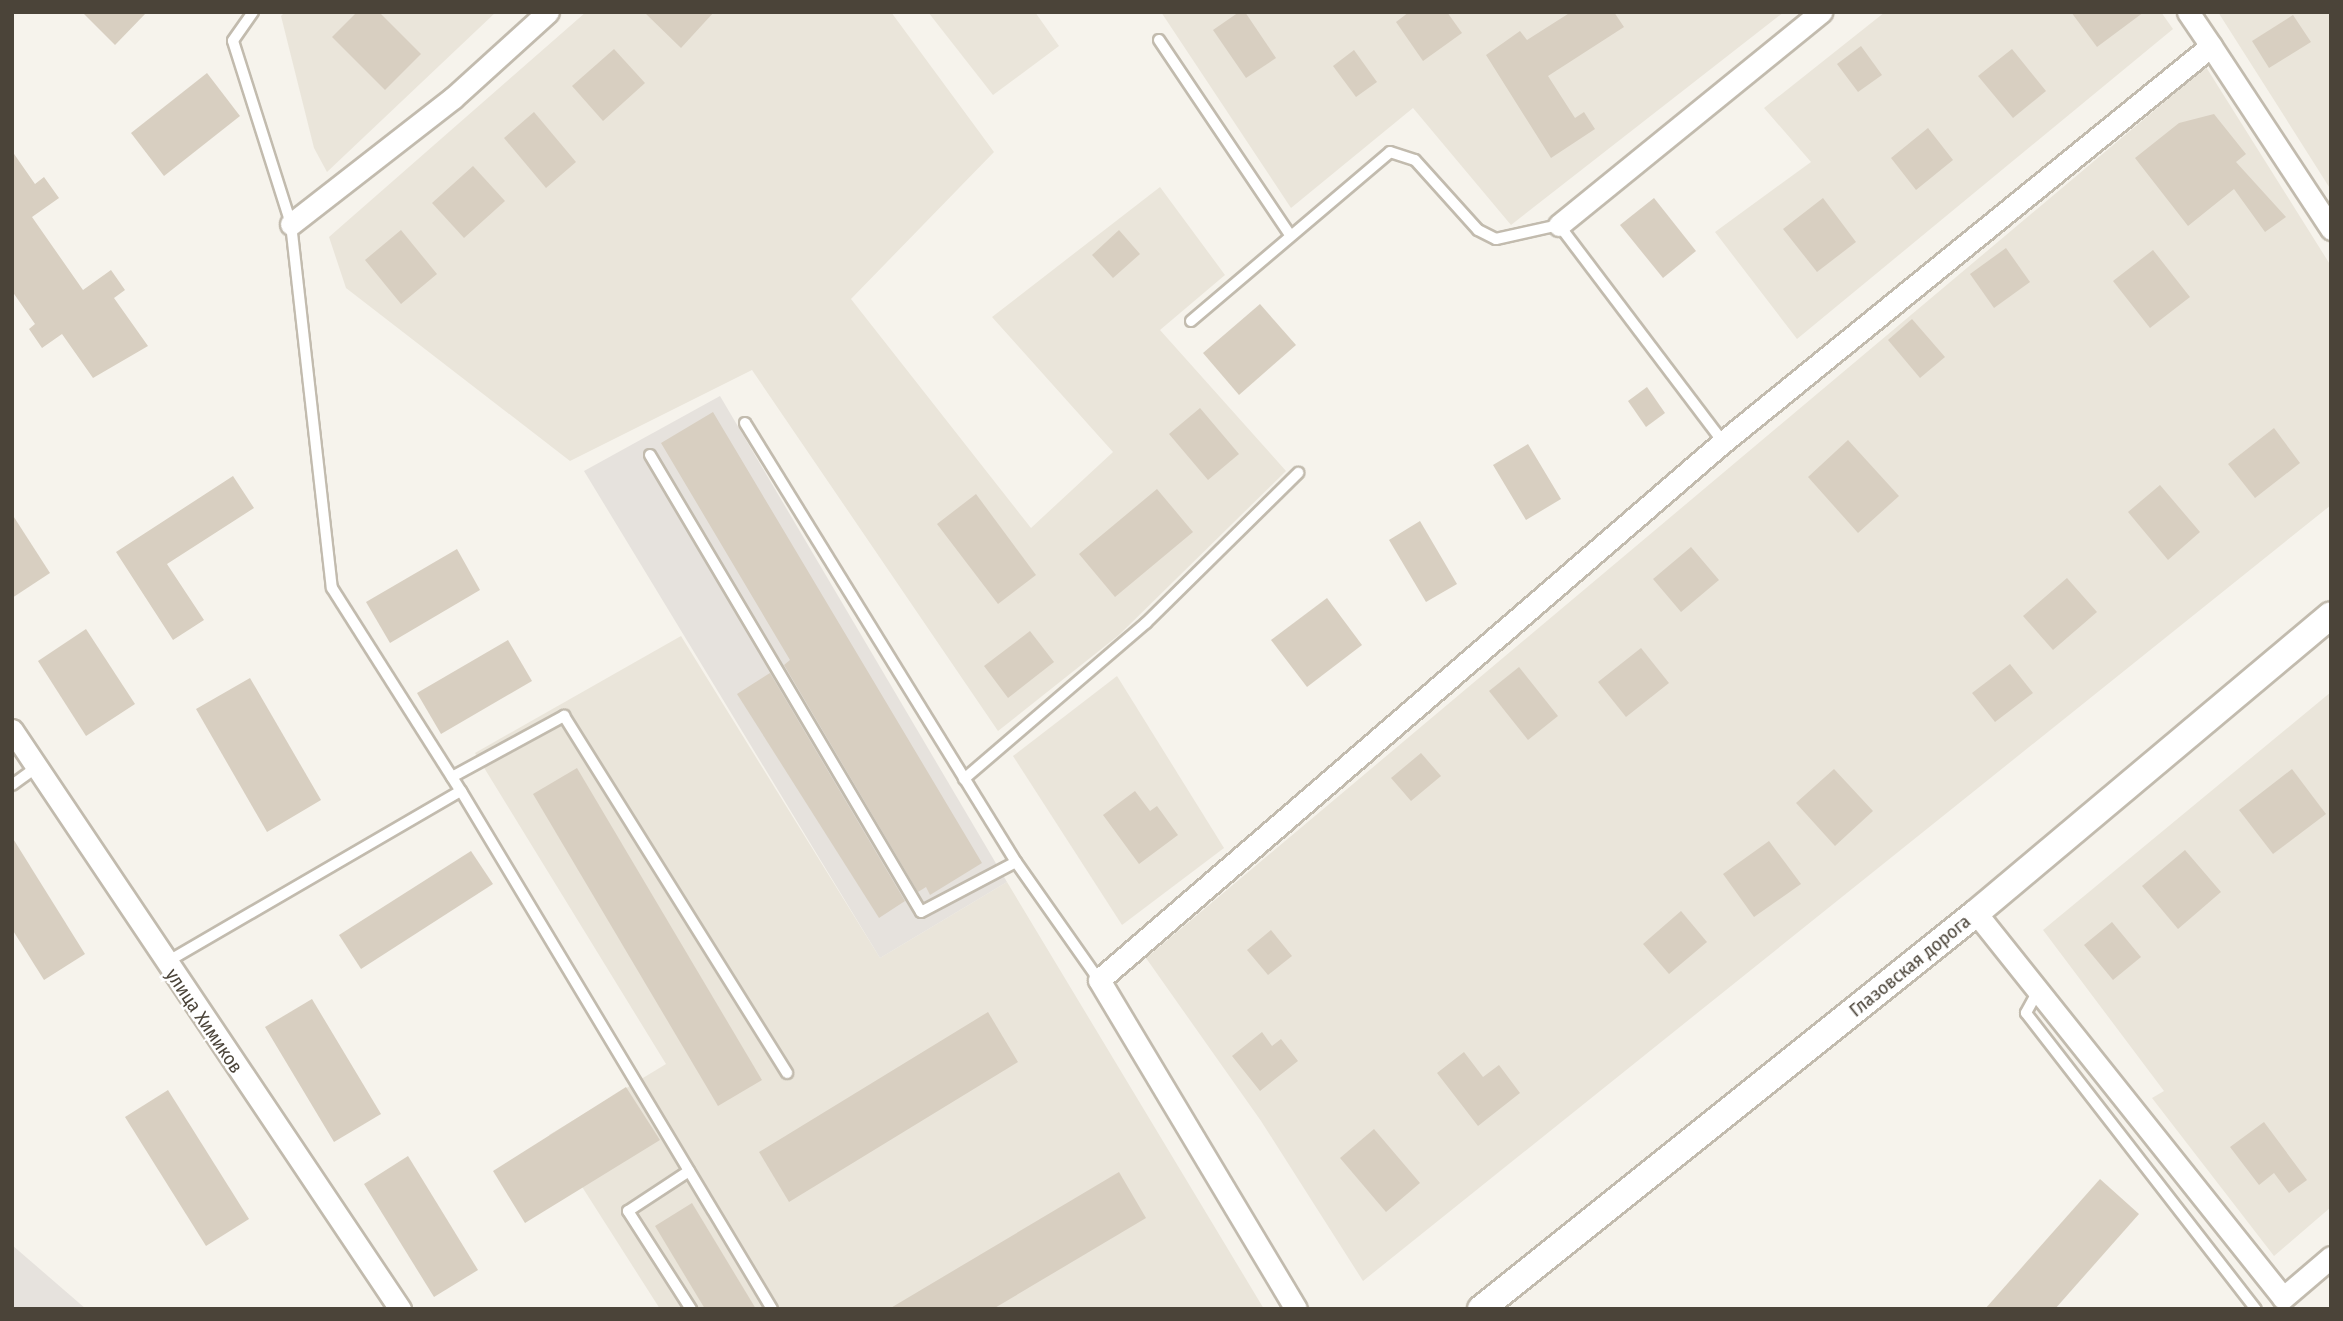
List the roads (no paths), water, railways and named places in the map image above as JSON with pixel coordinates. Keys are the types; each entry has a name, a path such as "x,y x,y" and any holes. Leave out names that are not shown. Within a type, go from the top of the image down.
{"street":[{"path":"291,224 453,98 548,12"},
{"path":"1559,225 1821,12"},
{"path":"2188,12 2331,229"},
{"path":"1296,1309 1099,980 1723,442 2211,46"},
{"name":"Глазовская дорога","path":"1481,1309 1976,913 2331,615"},
{"name":"улица Химиков","path":"12,730 165,963 400,1309"},
{"path":"1976,913 2283,1298 2331,1257"}],"lane":[{"path":"253,12 233,41 291,224 332,588 452,777 772,1309"},
{"path":"1158,40 1290,235"},
{"path":"1191,321 1390,152 1415,160 1478,230 1496,239 1559,225 1723,442"},
{"path":"745,423 1016,862 1099,980"},
{"path":"650,455 921,912 1016,862"},
{"path":"964,779 1146,623 1298,473"},
{"path":"452,777 564,716 787,1073"},
{"path":"12,785 37,767"},
{"path":"165,963 460,791"},
{"path":"2038,991 2026,1013 2256,1309"},
{"path":"689,1171 628,1211 691,1309"}]}
